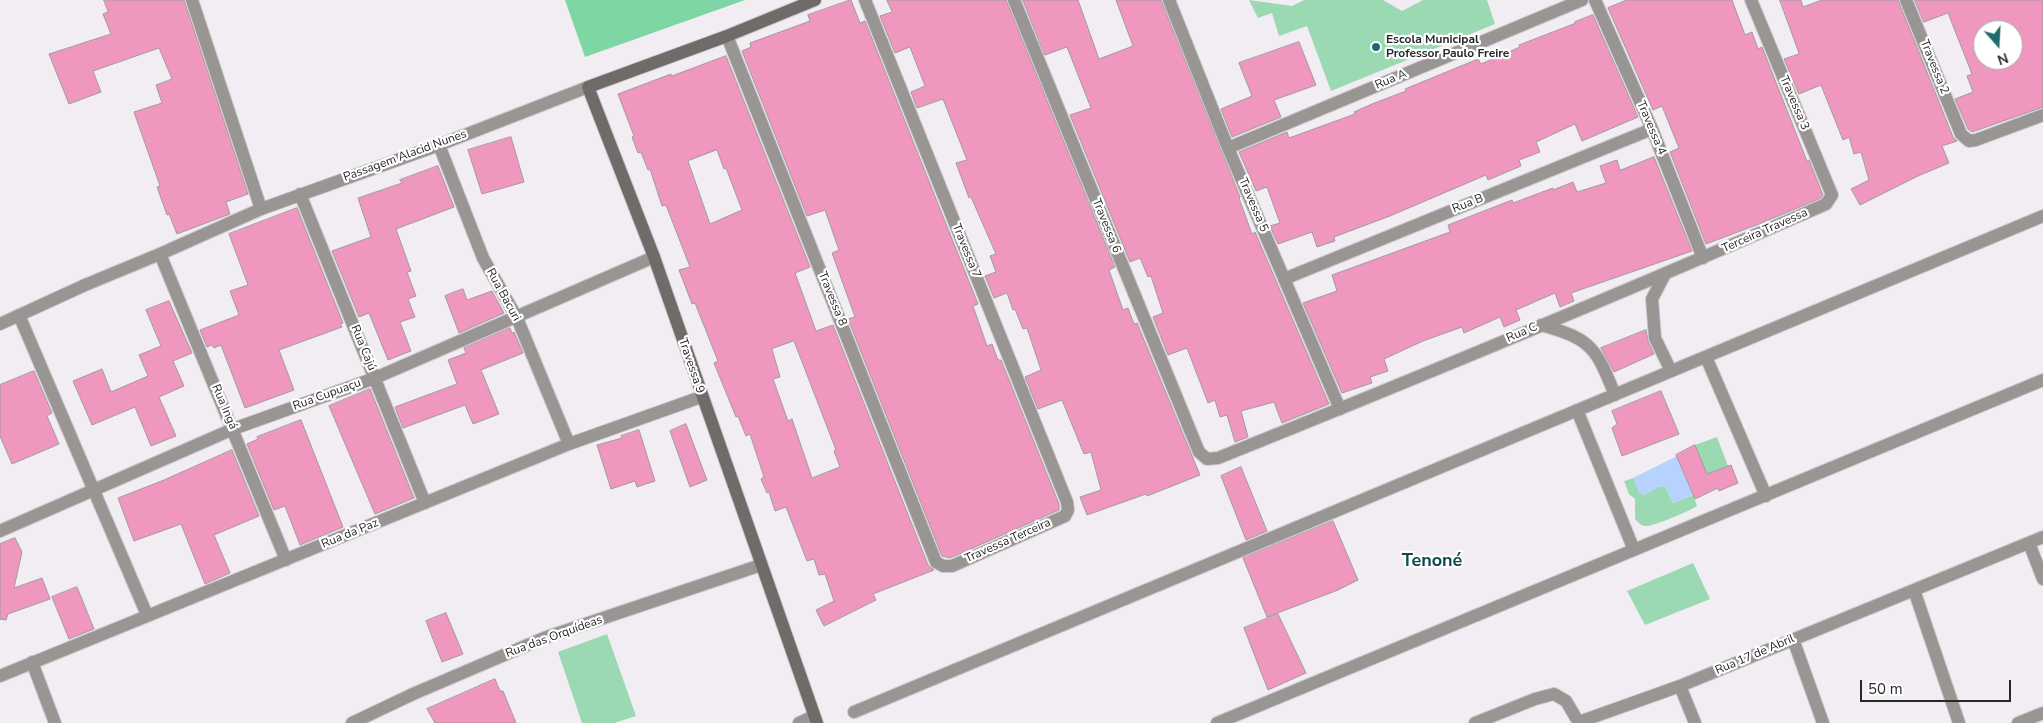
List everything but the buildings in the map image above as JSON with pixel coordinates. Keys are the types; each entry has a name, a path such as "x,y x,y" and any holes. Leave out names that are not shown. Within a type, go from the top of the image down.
{"street":[{"path":"192,0 261,209"},
{"name":"Passagem Alacid Nunes","path":"0,324 261,209 439,145 588,87 727,36 815,0"},
{"name":"Travessa 7","path":"865,0 1067,502"},
{"name":"Travessa 6","path":"1014,0 1198,452 1207,459 1218,458 1340,409"},
{"name":"Travessa 5","path":"1169,0 1228,148 1340,409"},
{"name":"Rua A","path":"1228,148 1582,0"},
{"name":"Travessa 4","path":"1595,0 1652,129 1704,258"},
{"name":"Travessa 3","path":"1751,0 1832,195 1826,204"},
{"name":"Travessa 2","path":"1906,0 1962,134 1969,141 2043,115"},
{"name":"Travessa 8","path":"727,36 936,562"},
{"name":"Travessa 9","path":"588,87 654,257 816,719"},
{"name":"Rua B","path":"1284,279 1652,129"},
{"name":"Rua Bacuri","path":"439,145 483,258 517,318 569,444"},
{"name":"Rua Cajú","path":"300,194 425,503"},
{"name":"Terceira Travessa","path":"1704,258 1826,204"},
{"path":"854,712 2043,216"},
{"name":"Rua Ingá","path":"160,254 286,560"},
{"name":"Rua Cupuaçu","path":"0,531 233,429 375,378 654,257"},
{"name":"Rua C","path":"1340,409 1704,258"},
{"path":"1665,274 1652,299 1655,338 1672,371"},
{"path":"19,315 147,615"},
{"path":"1541,325 1568,332 1591,347 1600,359 1615,395"},
{"path":"1706,357 1766,496"},
{"path":"1217,723 2043,380"},
{"name":"Rua da Paz","path":"0,675 569,444 702,397"},
{"path":"1577,410 1634,550"},
{"name":"Travessa Terceira","path":"936,562 943,566 952,566 1065,516 1068,510 1067,502"},
{"name":"Rua 17 de Abril","path":"1475,723 1534,699 1554,694 1566,701 1579,723 1680,686 2043,537"},
{"path":"2028,543 2043,579"},
{"name":"Rua das Orquídeas","path":"352,723 413,694 544,638 761,565"},
{"path":"1914,590 1959,723"},
{"path":"1793,639 1823,723"},
{"path":"32,662 55,723"},
{"path":"1680,686 1695,723"},
{"path":"2018,723 2043,713"},
{"path":"799,723 816,719"}],"green space":[{"path":"565,0 745,0 585,57"},
{"name":"Escola Municipal Professor Paulo Freire","path":"1249,0 1292,6 1304,0 1383,0 1402,11 1423,0 1487,0 1495,24 1331,91 1307,26 1279,36 1272,13 1258,18"},
{"path":"1717,437 1728,466 1712,472 1715,481 1703,485 1695,445"},
{"path":"1634,478 1639,493 1644,495 1658,487 1665,486 1673,503 1693,495 1697,506 1655,524 1649,526 1642,525 1635,519 1635,499 1629,494 1624,481"},
{"path":"1693,563 1710,599 1645,625 1627,591"},
{"path":"607,634 636,716 614,723 582,723 558,652"}],"water":[{"path":"1677,456 1693,495 1673,503 1665,486 1658,487 1644,495 1639,493 1633,478"}],"place":[{"name":"Escola Municipal Professor Paulo Freire","path":"1376,47"}],"district":[{"name":"Tenoné","path":"1432,562"}]}
